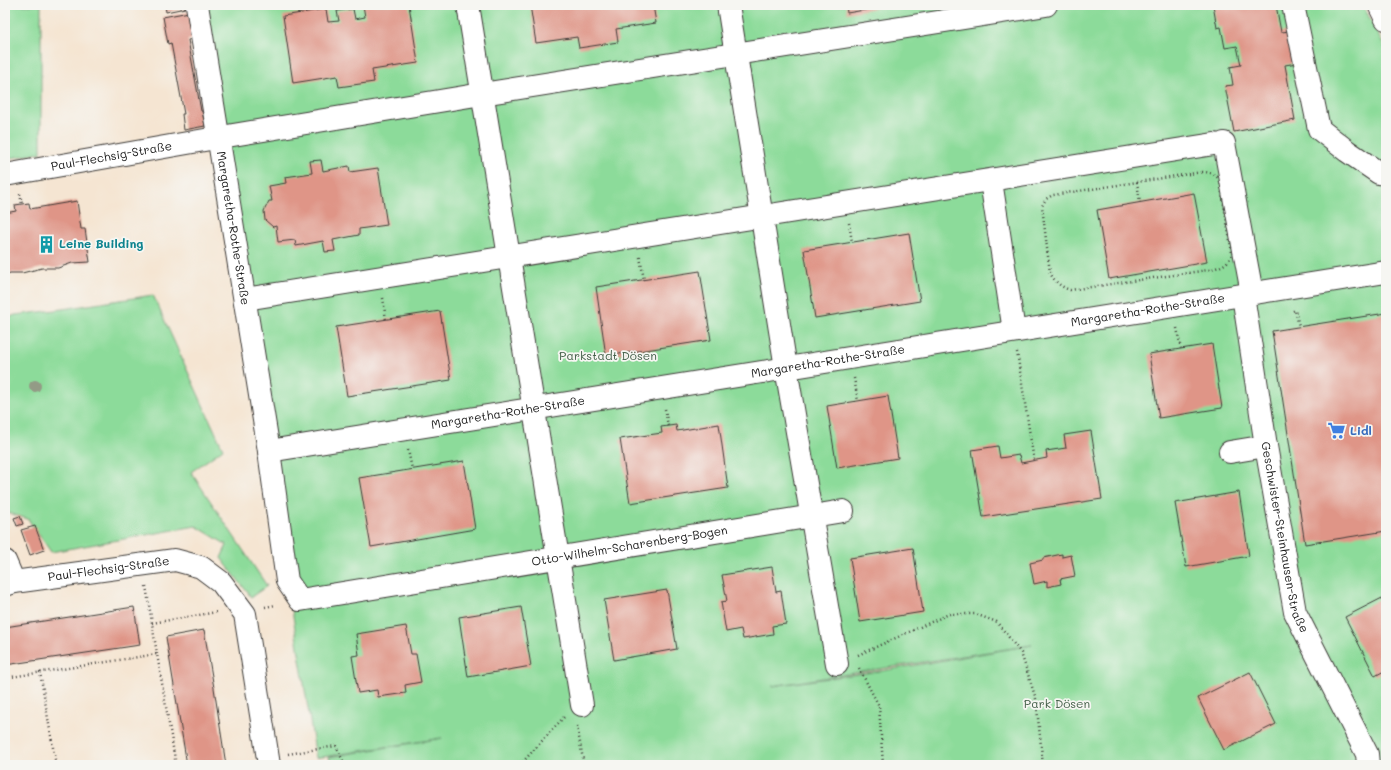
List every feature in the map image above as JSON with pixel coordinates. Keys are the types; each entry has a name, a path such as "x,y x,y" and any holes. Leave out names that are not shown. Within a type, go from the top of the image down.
{"street":[{"name":"Margaretha-Rothe-Straße","path":"197,5 269,451 287,581 300,600"},
{"path":"468,5 557,558 576,713"},
{"path":"728,5 811,516 849,662"},
{"name":"Paul-Flechsig-Straße","path":"5,175 482,94 1046,5"},
{"path":"1292,5 1318,129 1379,173 1386,174"},
{"path":"1379,5 1386,19"},
{"name":"Geschwister-Steinhausen-Straße","path":"991,181 1219,144 1248,294 1266,446 1295,612 1367,754 1368,765"},
{"path":"244,299 991,181 1014,332"},
{"name":"Margaretha-Rothe-Straße","path":"269,451 1386,272"},
{"path":"1230,452 1266,446"},
{"name":"Otto-Wilhelm-Scharenberg-Bogen","path":"300,600 843,511"},
{"name":"Paul-Flechsig-Straße","path":"5,561 10,583 174,560 201,567 221,582 245,614 268,761"}],"path":[{"path":"1210,172 1217,176 1220,180 1232,253 1231,259 1225,264 1208,270 1070,290 1053,279 1050,273 1042,206 1046,199 1053,195 1210,172"},
{"path":"1295,310 1298,326"},
{"path":"1014,332 1034,461"},
{"path":"143,565 176,765"},
{"path":"152,623 300,600"},
{"path":"882,765 879,706 849,662 949,614 975,614 997,622 1021,653 1036,699 1043,765"},
{"path":"5,678 157,654"},
{"path":"40,672 56,765"},
{"path":"520,765 576,713"},
{"path":"576,713 584,765"},
{"path":"268,761 336,746 345,765"}],"green space":[{"path":"5,5 41,5 41,153 5,159"},
{"name":"Parkstadt Dösen","path":"194,5 1363,5 1386,50 1386,765 331,765 329,757 442,738 316,758","holes":["1032,645 887,670 772,686"]},
{"path":"153,295 223,449 191,472 267,586 251,597 221,558 227,545 196,526 51,552 28,519 5,512 5,319 15,315"}],"building":[{"path":"165,5 185,5 185,8 166,12"},
{"path":"363,5 409,5 418,63 372,70 374,82 339,87 337,76 293,83 283,16 326,9 328,22 339,21 337,11 353,9 355,19 365,17"},
{"path":"530,5 653,5 656,23 616,29 618,42 579,48 577,37 536,43"},
{"path":"846,5 888,5 888,6 847,13"},
{"path":"1213,5 1276,5 1281,32 1291,31 1297,63 1285,65 1295,120 1234,132 1225,86 1233,85 1230,67 1241,65 1237,46 1225,48 1221,27 1217,28"},
{"path":"189,12 194,39 188,40 205,126 184,130 182,114 184,114 171,43 168,44 163,17"},
{"path":"321,160 323,171 349,166 350,172 378,168 387,225 359,229 359,235 333,240 335,251 325,252 323,241 296,246 295,240 278,242 276,226 273,227 265,220 264,211 269,201 272,201 269,186 286,183 285,177 312,173 310,161"},
{"path":"1194,193 1207,262 1109,279 1097,210"},
{"name":"Leine Building","path":"77,201 81,229 85,229 90,262 72,263 58,268 42,268 5,275 5,213 16,211 15,205 29,203 30,209"},
{"path":"909,233 920,301 815,318 804,250"},
{"path":"700,271 711,340 606,356 596,287"},
{"path":"440,311 451,380 347,396 336,327"},
{"name":"Lidl","path":"1386,313 1386,531 1305,544 1272,331"},
{"path":"1212,344 1222,408 1159,418 1149,354"},
{"path":"888,396 898,458 837,468 827,406"},
{"path":"719,424 728,488 630,503 620,439 662,433 661,427 676,425 677,431"},
{"path":"1091,431 1102,499 983,517 972,450 998,446 1000,458 1019,455 1021,463 1047,458 1046,451 1066,448 1064,435"},
{"path":"464,461 475,529 371,547 359,478"},
{"path":"1239,492 1249,556 1186,567 1175,503"},
{"path":"20,516 23,524 17,526 14,518"},
{"path":"35,526 44,550 30,555 21,530"},
{"path":"913,548 923,612 860,622 850,558"},
{"path":"1062,554 1062,557 1071,555 1075,576 1060,579 1061,584 1047,587 1047,581 1034,584 1030,563 1043,560 1043,558"},
{"path":"772,567 776,592 781,591 786,624 772,626 773,634 743,639 741,629 726,632 721,602 727,601 722,575"},
{"path":"667,590 677,649 614,660 604,600"},
{"path":"1386,596 1386,670 1375,676 1345,617"},
{"path":"134,607 140,645 5,665 5,627"},
{"path":"521,607 531,666 468,677 459,617"},
{"path":"406,626 411,654 416,654 421,682 405,685 406,693 378,697 377,690 358,693 352,656 359,655 356,634"},
{"path":"204,630 226,765 187,765 166,637"},
{"path":"1250,672 1276,724 1224,750 1198,698"}],"place":[{"name":"Leine Building","path":"46,244"},
{"name":"Lidl","path":"1337,431"}],"park label":[{"name":"Park Dösen","path":"1057,704"}]}
